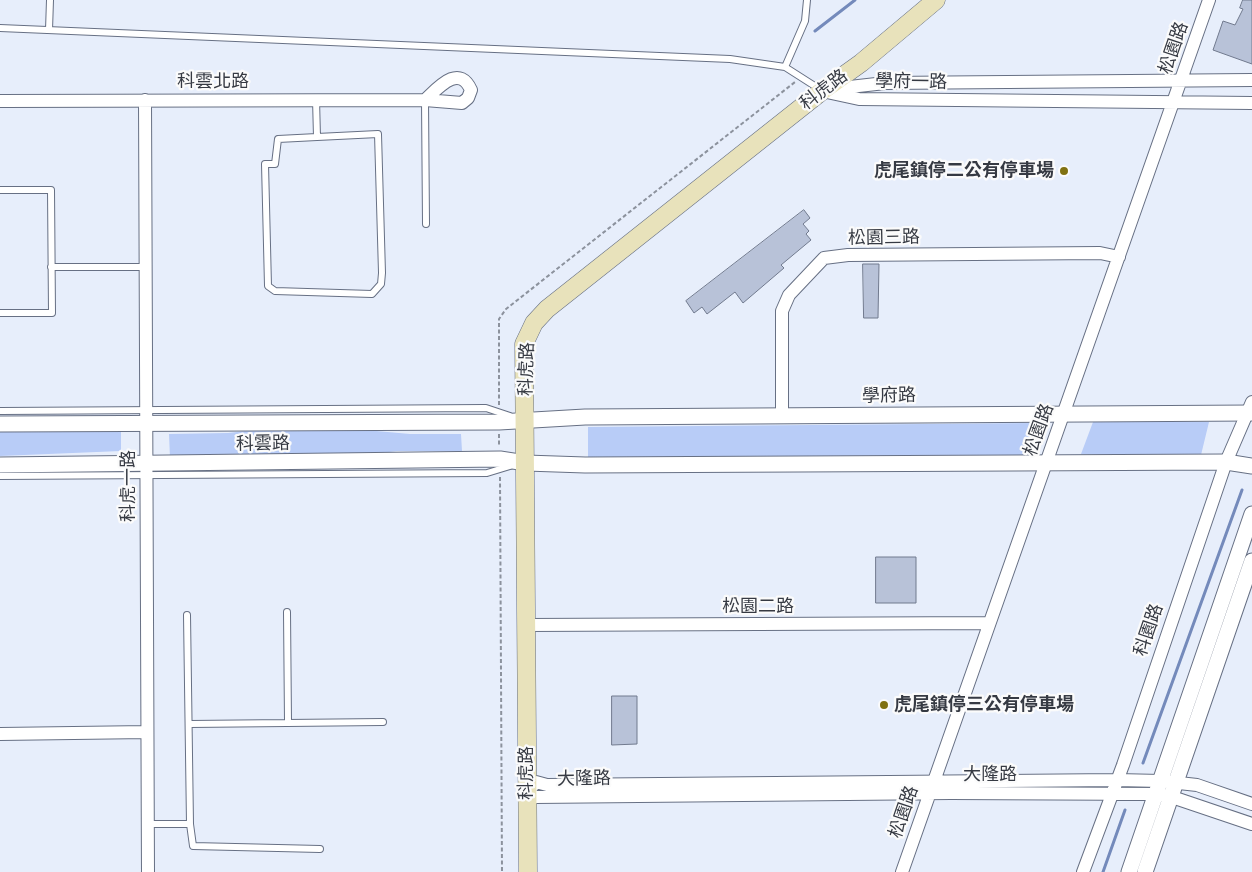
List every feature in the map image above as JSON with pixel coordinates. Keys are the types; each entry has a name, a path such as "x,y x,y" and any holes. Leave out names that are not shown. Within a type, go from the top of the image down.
{"main road":[{"name":"科虎路","path":"528,872 524,344 534,323 547,309 822,90 860,63 936,0"}],"street":[{"name":"松園路","path":"902,872 1209,0"},
{"name":"學府一路","path":"822,90 885,83 1252,80"},
{"name":"學府一路","path":"822,90 858,99 1173,104 1252,103"},
{"name":"科虎一路","path":"146,100 148,872"},
{"name":"科雲北路","path":"0,101 426,100"},
{"name":"松園三路","path":"782,416 782,310 789,295 824,258 848,255 1100,253 1119,257"},
{"name":"學府路","path":"526,421 585,417 1064,414 1251,409"},
{"name":"科園路","path":"1083,872 1117,780 1226,462 1251,409"},
{"name":"科雲路","path":"0,424 146,418 526,421"},
{"name":"科雲路","path":"0,465 147,469 500,459 526,463"},
{"path":"526,463 585,465 1226,462 1252,466"},
{"path":"1145,872 1167,788 1252,514"},
{"path":"1129,872 1167,788 1252,561"},
{"name":"松園二路","path":"527,625 989,624"},
{"path":"0,734 147,732"},
{"name":"大隆路","path":"931,788 1117,780 1167,788 1252,824"},
{"name":"大隆路","path":"527,793 536,782 557,785 931,788 1111,794 1197,785 1252,804"}],"lane":[{"path":"49,30 50,0"},
{"path":"785,67 805,21 806,0"},
{"path":"0,28 730,59 785,67 822,90"},
{"path":"316,99 317,137"},
{"path":"426,100 426,224"},
{"path":"378,134 382,273 381,284 372,294 275,291 268,286 265,164 275,164 278,139 317,137 378,134"},
{"path":"0,190 51,190 52,313 0,313"},
{"path":"51,267 146,266"},
{"path":"0,411 146,418"},
{"path":"0,476 147,469"},
{"path":"287,612 288,722"},
{"path":"187,615 190,824 193,846 320,850"},
{"path":"190,724 383,722"},
{"path":"148,824 190,824"}],"shaded area":[{"path":"1093,422 1209,422 1201,455 1081,454"},
{"path":"1037,423 1024,455 588,457 588,427"},
{"path":"121,430 121,451 0,456 0,431"},
{"path":"254,430 365,430 410,434 461,434 462,451 397,451 366,455 170,458 169,434 228,433"}],"building":[{"path":"1243,0 1252,0 1252,64 1213,50 1223,21 1235,25 1243,9 1240,8"},
{"path":"804,210 810,218 803,224 809,231 806,234 811,240 781,265 784,268 743,303 735,292 707,314 702,307 694,313 686,301"},
{"path":"863,264 879,264 878,318 864,318"},
{"path":"876,557 916,557 916,603 876,603"},
{"path":"612,696 637,696 637,744 612,745"}],"waterway":[{"path":"815,31 855,0"},
{"path":"1143,763 1242,490"},
{"path":"1103,872 1125,810"}],"place":[{"name":"虎尾鎮停二公有停車場","path":"1064,171"},
{"name":"虎尾鎮停三公有停車場","path":"884,705"}]}
